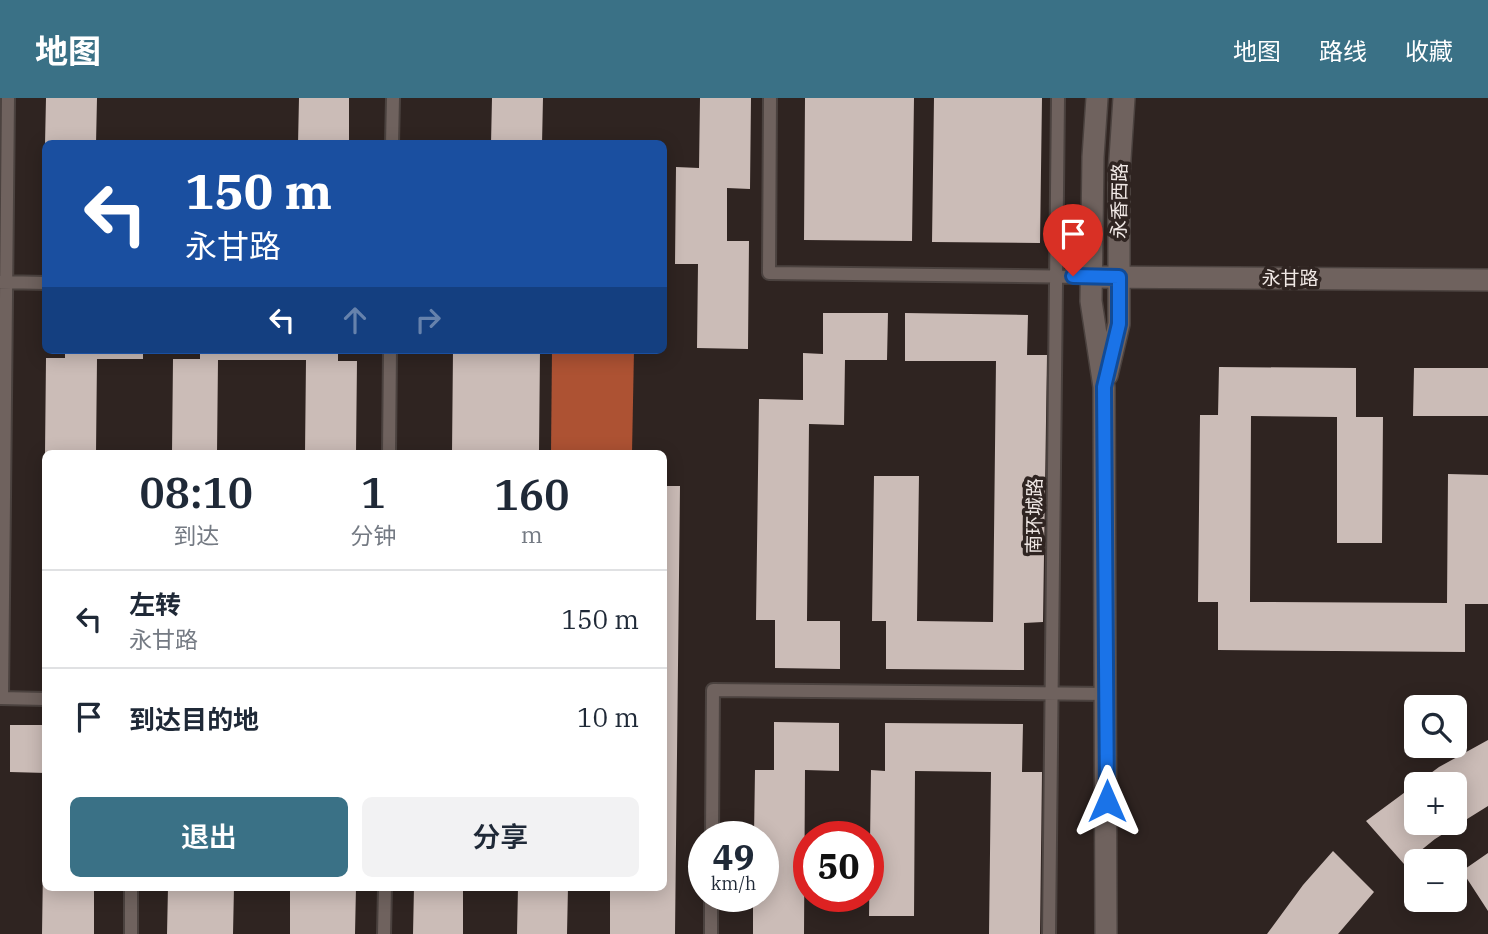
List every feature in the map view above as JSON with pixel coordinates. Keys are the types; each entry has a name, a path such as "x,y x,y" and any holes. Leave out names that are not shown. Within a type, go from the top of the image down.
{"main road":[{"name":"永香西路","path":"1097,98 1093,158 1091,301 1104,387 1107,934"},
{"name":"永香西路","path":"1104,387 1119,324 1119,174 1124,98"},
{"name":"永甘路","path":"1091,277 1488,279"}],"lane":[{"path":"8,98 3,282 1,698 42,699"},
{"path":"392,140 393,98"},
{"path":"770,98 769,273 1091,277"},
{"name":"南环城路","path":"1049,934 1058,98"},
{"path":"3,282 42,283"},
{"path":"389,450 390,354"},
{"path":"712,821 713,690 1107,694"},
{"path":"131,891 131,934"},
{"path":"384,934 385,891"},
{"path":"711,912 711,934"}],"shaded area":[{"path":"552,354 634,354 632,450 551,450"}],"building":[{"path":"46,98 97,98 96,140 45,140"},
{"path":"299,98 349,98 349,140 298,140"},
{"path":"492,98 543,98 542,140 491,140"},
{"path":"700,98 751,98 750,189 727,188 727,241 749,241 748,349 697,348 698,264 675,264 676,167 699,168"},
{"path":"805,98 914,98 912,241 804,240"},
{"path":"934,98 1042,98 1040,243 932,242"},
{"path":"823,313 888,313 887,360 845,360 844,425 809,424 807,621 840,621 840,669 775,668 775,620 756,620 759,399 803,400 803,353 823,354"},
{"path":"905,313 1028,315 1027,355 1047,355 1043,622 1024,623 1024,670 886,669 886,621 872,621 874,476 919,476 917,621 993,622 996,361 905,361"},
{"path":"65,354 143,354 143,359 97,359 96,450 45,450 46,358 65,358"},
{"path":"200,354 338,354 338,361 357,361 356,450 305,450 306,360 218,360 217,450 172,450 173,359 200,359"},
{"path":"453,354 540,354 539,450 452,450"},
{"path":"1219,367 1356,368 1356,417 1383,417 1382,543 1337,543 1337,417 1251,416 1250,602 1447,603 1448,474 1488,475 1488,604 1465,604 1465,652 1218,650 1218,602 1198,602 1200,415 1218,415"},
{"path":"1414,368 1488,368 1488,416 1413,416"},
{"path":"667,486 680,486 675,934 610,934 610,891 667,891"},
{"path":"774,722 839,723 839,771 805,770 805,821 793,821 793,912 804,912 804,934 753,934 753,912 779,912 779,821 754,821 755,770 774,770"},
{"path":"885,723 1023,724 1022,772 1042,772 1040,934 989,934 991,772 915,771 914,916 869,916 869,912 884,912 884,821 870,821 871,770 885,771"},
{"path":"10,725 42,725 42,773 10,772"},
{"path":"1488,740 1488,806 1467,819 1467,772 1432,772 1455,758 1467,758 1467,752"},
{"path":"1404,793 1404,835 1441,835 1423,849 1404,849 1404,864 1366,821"},
{"path":"1333,851 1374,892 1338,934 1267,934 1303,885"},
{"path":"1488,853 1488,911 1467,879 1467,868"},
{"path":"43,891 94,891 94,934 42,934"},
{"path":"168,891 234,891 233,934 167,934"},
{"path":"290,891 356,891 355,934 290,934"},
{"path":"414,891 463,891 463,934 413,934"},
{"path":"518,891 568,891 567,934 517,934"}],"route":[{"path":"1073,276 1119,277 1119,324 1104,387 1107,801"}]}
